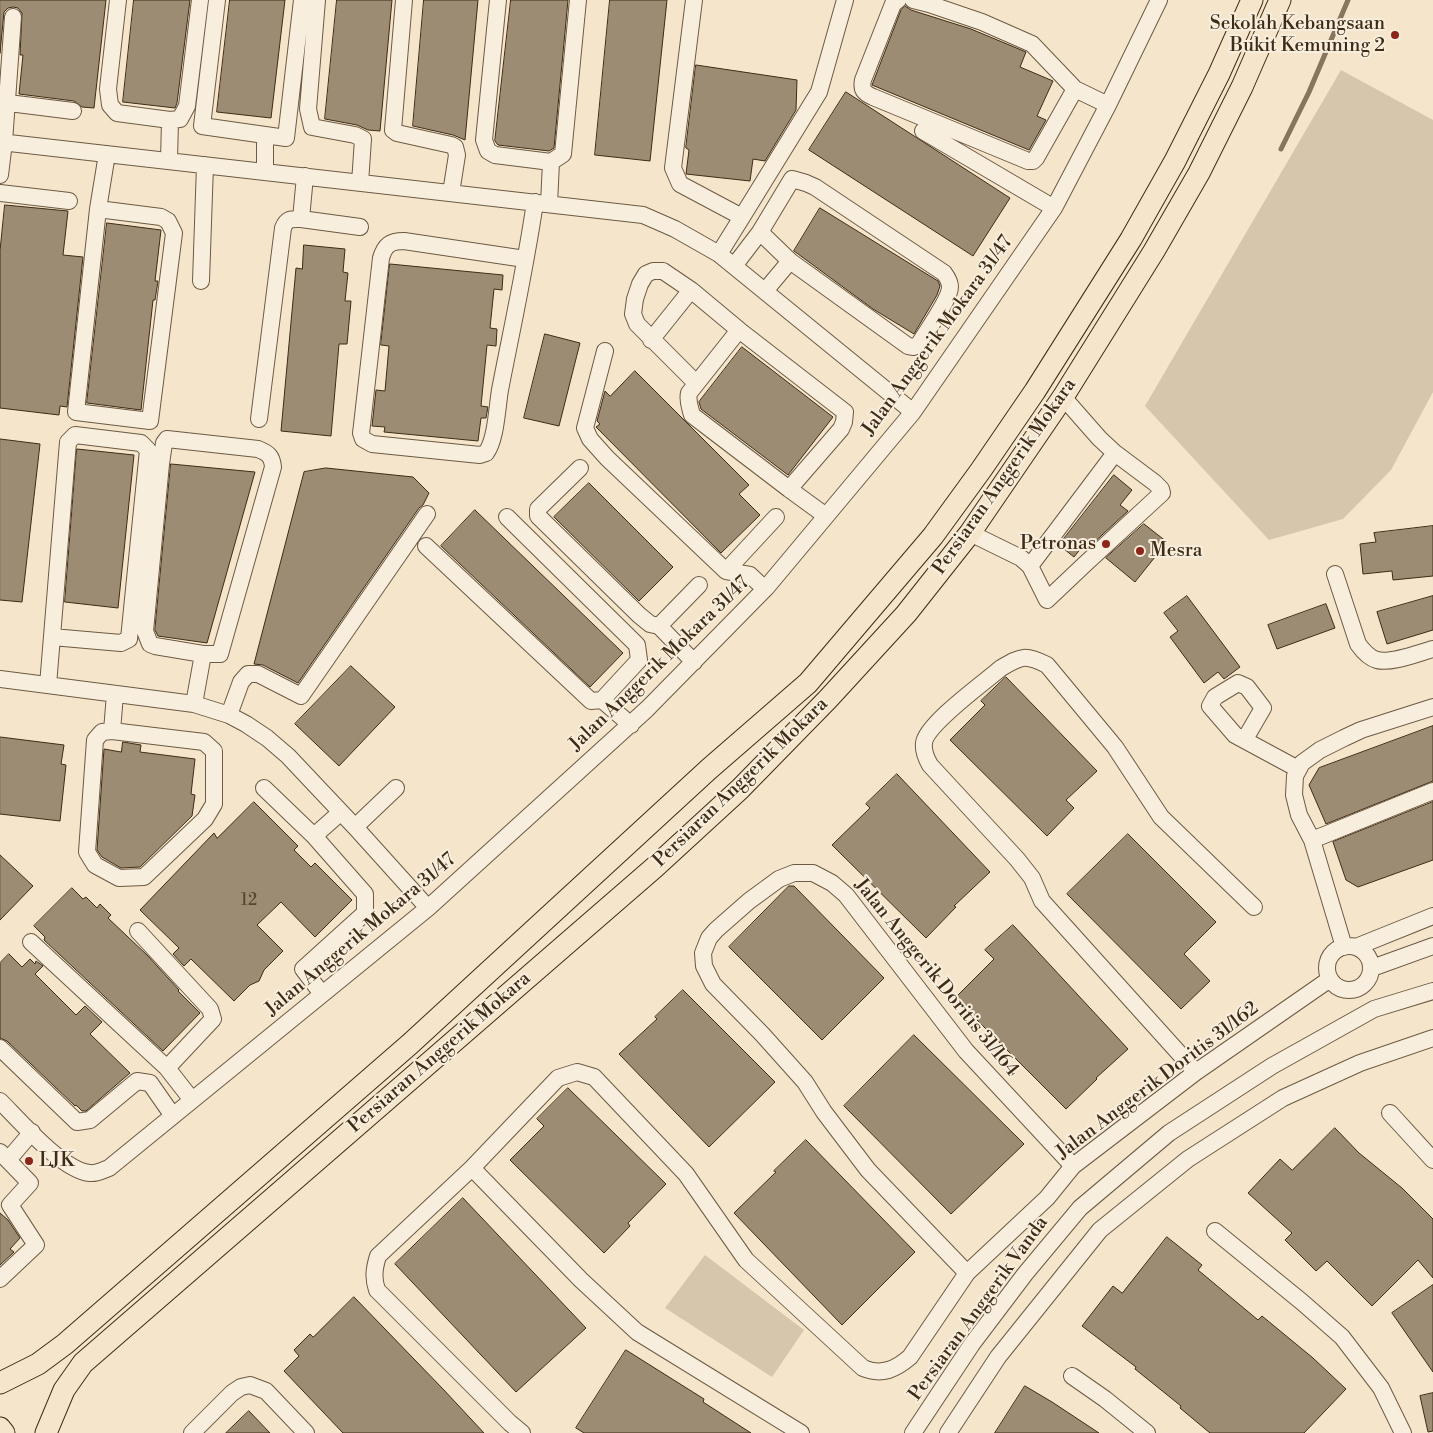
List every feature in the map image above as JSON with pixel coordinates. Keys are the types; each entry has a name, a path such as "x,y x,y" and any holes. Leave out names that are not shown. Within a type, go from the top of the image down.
{"main road":[{"name":"Persiaran Anggerik Mokara","path":"0,1383 38,1364 65,1344 410,1044 710,769 808,683 933,536 982,470 1035,391 1131,239 1175,161 1219,74 1252,0"},
{"name":"Persiaran Anggerik Mokara","path":"46,1433 64,1390 83,1363 655,867 740,789 828,699 906,614 970,533 1063,397 1154,251 1199,173 1242,87 1280,0"},
{"path":"0,1428 4,1433"}],"street":[{"path":"118,0 108,89 110,105 117,113 170,120 180,119 187,106 200,0"},
{"path":"217,0 202,126 286,138 302,0"},
{"path":"316,0 308,109 312,127 363,138 360,183"},
{"path":"404,0 392,130 397,133 451,145 455,148 456,155 451,193"},
{"path":"498,0 484,140 488,151 495,156 551,162 563,154 578,0"},
{"path":"694,0 673,168 680,184 742,217"},
{"path":"719,254 819,92 845,0"},
{"path":"898,0 893,4 863,80 862,87 864,93 1028,161 1033,161 1075,89"},
{"path":"913,0 982,22 1032,44 1075,89 1108,105"},
{"name":"Jalan Anggerik Mokara 31/47","path":"0,1101 64,1162 78,1170 91,1173 109,1168 428,908 631,725 765,589 913,412 1054,208 1108,105 1159,0"},
{"path":"0,175 3,103 13,17"},
{"path":"3,103 73,111"},
{"path":"169,161 170,120"},
{"path":"923,131 1054,208"},
{"path":"265,136 265,172"},
{"path":"2,142 643,215 675,229 719,254 913,412"},
{"path":"98,209 161,217 168,221 174,233 150,421 76,412 98,209 107,154"},
{"path":"526,259 404,241 393,241 388,244 381,258 361,433 364,439 372,444 480,455 486,454 492,437 526,259 542,203 551,162"},
{"path":"201,281 206,165"},
{"path":"301,218 305,176"},
{"path":"734,266 760,232 792,179 806,183 944,273 949,281 950,289 947,298 918,344 914,347 908,346 790,260 760,232"},
{"path":"0,193 69,201"},
{"path":"259,419 283,228 286,222 289,219 301,218 360,227"},
{"path":"765,291 790,260"},
{"path":"696,383 651,340 637,324 633,314 640,284 646,274 653,271 663,271 691,290 739,330 845,412 841,429 789,489"},
{"path":"651,340 691,290"},
{"path":"739,330 689,393 688,399 692,415 826,516"},
{"path":"605,351 585,428 590,439 726,571 750,575 765,589"},
{"path":"970,533 1020,558 1030,566 1047,600 1084,564 1160,497 1161,489 1099,438 1063,397"},
{"path":"48,685 68,442 75,435 141,443 148,450 129,639 121,644 52,637"},
{"path":"167,439 258,449 269,454 272,460 273,467 220,654 203,654 150,644 145,631 161,464 164,443 167,439"},
{"path":"1030,566 1115,453"},
{"path":"580,468 538,510 538,516 639,615 650,624 658,626 694,662"},
{"path":"230,715 241,682 248,674 258,674 301,696 427,514"},
{"path":"726,571 776,516"},
{"path":"426,546 591,701 602,700 638,660 637,645 507,517"},
{"path":"1335,574 1358,644 1365,653 1376,660 1389,660 1433,649"},
{"path":"658,626 699,585"},
{"path":"194,704 203,654"},
{"path":"1196,1072 1042,901 1032,878 930,765 925,756 924,742 930,730 940,719 1001,668 1020,658 1031,658 1047,665 1115,747 1160,817 1254,907"},
{"path":"0,679 194,704 230,715 267,738 288,756 428,908"},
{"path":"112,730 115,694"},
{"path":"602,700 631,725"},
{"path":"1433,707 1361,730 1320,750 1302,763 1298,769 1295,776 1294,795 1299,815 1312,840 1350,947 1365,953 1371,962 1372,968 1368,980 1357,989 1339,988 1330,979 1327,968 1334,952 1350,947 1433,916"},
{"path":"112,730 204,742 214,751 214,804 205,819 144,877 119,878 96,865 87,852 95,740 102,732 112,730"},
{"path":"1245,739 1298,769"},
{"path":"264,788 314,836 365,894 365,913 303,969 322,994"},
{"path":"355,827 396,788"},
{"path":"1312,840 1433,791"},
{"path":"314,836 341,812"},
{"name":"Jalan Anggerik Doritis 31/164","path":"967,1273 868,1170 824,1112 805,1082 713,984 704,966 703,953 709,938 716,930 779,879 794,873 813,873 832,883 846,895 966,1051 1073,1166"},
{"path":"138,931 210,1009 213,1019 167,1068"},
{"path":"31,942 167,1068 192,1100"},
{"path":"1372,968 1433,946"},
{"name":"Jalan Anggerik Doritis 31/162","path":"472,1168 549,1085 564,1075 577,1072 594,1077 686,1174 746,1260 856,1363 863,1368 878,1372 889,1371 900,1366 910,1357 967,1273 1047,1198 1073,1166 1196,1072 1330,979"},
{"path":"1357,989 1374,1009"},
{"path":"1357,989 1358,1019"},
{"name":"Persiaran Anggerik Vanda","path":"913,1433 972,1344 1024,1274 1080,1208 1169,1133 1272,1066 1374,1009 1433,991"},
{"path":"948,1433 998,1357 1100,1230 1188,1159 1283,1098 1360,1063 1433,1038"},
{"path":"0,1048 76,1122 90,1120 137,1081 150,1083 173,1116"},
{"path":"1390,1113 1433,1160"},
{"path":"0,1279 36,1245 10,1205 30,1183 4,1156 32,1132"},
{"path":"522,1433 377,1290 374,1280 378,1256 472,1168 581,1280 637,1332 801,1433"},
{"path":"1215,1231 1342,1337 1382,1388 1403,1433"},
{"path":"1072,1376 1105,1399 1147,1433"},
{"path":"197,1428 232,1393 241,1387 250,1385 266,1391 306,1433"}],"shaded area":[{"path":"1341,70 1433,120 1433,392 1391,470 1343,519 1269,540 1145,406"},
{"path":"705,1255 804,1330 772,1377 665,1308"}],"building":[{"path":"0,0 106,0 94,108 82,107 74,101 19,94 23,55 20,55 22,13 18,8 13,7 8,8 4,12 0,53"},
{"path":"134,0 190,0 175,108 123,102"},
{"path":"230,0 285,0 271,118 217,112"},
{"path":"337,0 392,0 380,131 368,130 357,125 325,119"},
{"path":"424,0 478,0 465,140 453,135 413,126"},
{"path":"511,0 568,0 554,148 549,151 498,145 495,141"},
{"path":"610,0 667,0 650,161 595,155"},
{"path":"905,6 911,10 971,29 1026,52 1020,67 1053,81 1037,116 1046,120 1029,150 872,85 901,10"},
{"path":"696,65 797,80 796,110 765,161 753,159 750,181 686,174 689,150 686,148"},
{"path":"846,92 1010,198 973,256 809,150"},
{"path":"5,205 68,211 63,255 83,257 67,407 60,406 59,415 0,408 0,251"},
{"path":"820,208 938,281 940,286 937,295 914,334 873,309 794,251"},
{"path":"107,223 161,230 155,281 158,281 155,300 153,300 141,410 87,403"},
{"path":"304,245 345,249 343,272 348,273 345,301 351,301 347,344 339,344 331,436 281,431 296,268 302,269"},
{"path":"390,264 503,275 502,290 494,289 490,328 497,329 496,346 487,345 481,406 488,407 486,418 481,418 478,441 384,432 385,427 372,426 376,390 385,391 389,346 381,345"},
{"path":"545,334 580,343 559,426 524,418"},
{"path":"742,347 833,417 788,475 701,409 699,402"},
{"path":"635,371 749,485 739,494 760,515 721,553 596,427 600,424 597,421 605,391 610,396"},
{"path":"0,439 40,444 22,602 0,600"},
{"path":"77,449 134,455 118,608 65,602"},
{"path":"171,464 255,472 207,643 158,636 155,630"},
{"path":"326,468 413,477 429,493 423,505 419,508 298,683 263,665 254,664 304,472"},
{"path":"1114,475 1132,490 1120,505 1128,511 1090,546 1086,542 1074,557 1059,545"},
{"path":"589,483 673,567 639,601 554,517"},
{"path":"475,510 623,653 590,687 441,546"},
{"path":"1144,524 1167,542 1135,582 1106,558"},
{"path":"1433,526 1433,576 1393,580 1392,571 1363,574 1360,544 1376,542 1374,533"},
{"path":"1187,596 1240,667 1224,679 1218,672 1204,683 1170,637 1178,631 1164,613"},
{"path":"1433,596 1433,630 1387,644 1377,612"},
{"path":"1326,604 1335,628 1277,649 1268,625"},
{"path":"351,666 395,707 339,766 295,724"},
{"path":"1006,677 1097,771 1066,800 1074,808 1047,836 950,740 985,705 981,701"},
{"path":"1433,726 1433,781 1326,824 1309,785 1319,768"},
{"path":"0,737 64,745 61,764 66,765 60,821 0,814"},
{"path":"123,742 141,745 140,752 195,759 191,794 195,795 192,816 140,867 121,868 102,857 97,850 104,749 121,752"},
{"path":"897,774 990,872 954,906 956,907 926,938 832,845 870,808 866,804"},
{"path":"254,802 298,846 294,850 311,867 315,863 352,900 315,937 281,902 257,925 283,951 264,970 259,981 250,985 234,1001 191,959 184,966 173,954 179,948 140,910 214,833 217,838"},
{"path":"1433,802 1433,860 1358,887 1346,880 1333,842"},
{"path":"1128,834 1216,922 1184,954 1210,981 1181,1009 1067,894"},
{"path":"0,855 33,886 0,920"},
{"path":"789,886 794,886 884,978 822,1040 729,947"},
{"path":"72,888 83,899 86,897 97,908 100,904 111,915 108,918 147,955 200,1013 163,1051 44,940 45,937 34,926"},
{"path":"1013,925 1128,1049 1066,1109 955,998 994,959 985,950"},
{"path":"9,954 22,967 30,959 35,964 36,961 43,966 35,974 76,1015 85,1006 102,1022 90,1034 130,1073 86,1111 82,1111 75,1106 7,1041 0,1038 0,963"},
{"path":"683,990 775,1082 709,1147 619,1054 657,1019 655,1017"},
{"path":"914,1035 1024,1144 951,1214 844,1106"},
{"path":"568,1088 666,1184 628,1223 630,1226 604,1253 510,1160 544,1126 537,1119"},
{"path":"1335,1128 1359,1153 1402,1188 1433,1219 1433,1278 1418,1260 1372,1306 1327,1261 1316,1271 1285,1240 1292,1233 1248,1193 1280,1159 1292,1170"},
{"path":"806,1140 915,1252 842,1325 734,1213"},
{"path":"463,1198 586,1328 516,1392 395,1264"},
{"path":"0,1213 8,1220 20,1238 10,1249 14,1252 0,1265"},
{"path":"1167,1237 1202,1265 1198,1270 1258,1320 1262,1316 1313,1358 1346,1389 1304,1433 1210,1433 1180,1408 1181,1406 1135,1369 1136,1367 1082,1326 1113,1286 1122,1293"},
{"path":"1433,1285 1433,1372 1392,1313"},
{"path":"354,1297 484,1433 343,1433 284,1371 299,1356 294,1350 310,1334 313,1337"},
{"path":"626,1350 704,1399 703,1402 751,1433 584,1433 576,1428"},
{"path":"1025,1386 1052,1402 1099,1433 995,1433"},
{"path":"1433,1393 1433,1431 1428,1432 1420,1396"},
{"path":"249,1411 270,1433 226,1433"}],"waterway":[{"path":"1281,149 1309,92 1348,0"}],"place":[{"name":"Sekolah Kebangsaan Bukit Kemuning 2","path":"1395,35"},
{"name":"Petronas","path":"1106,544"},
{"name":"Mesra","path":"1140,551"},
{"name":"LJK","path":"29,1161"}]}
